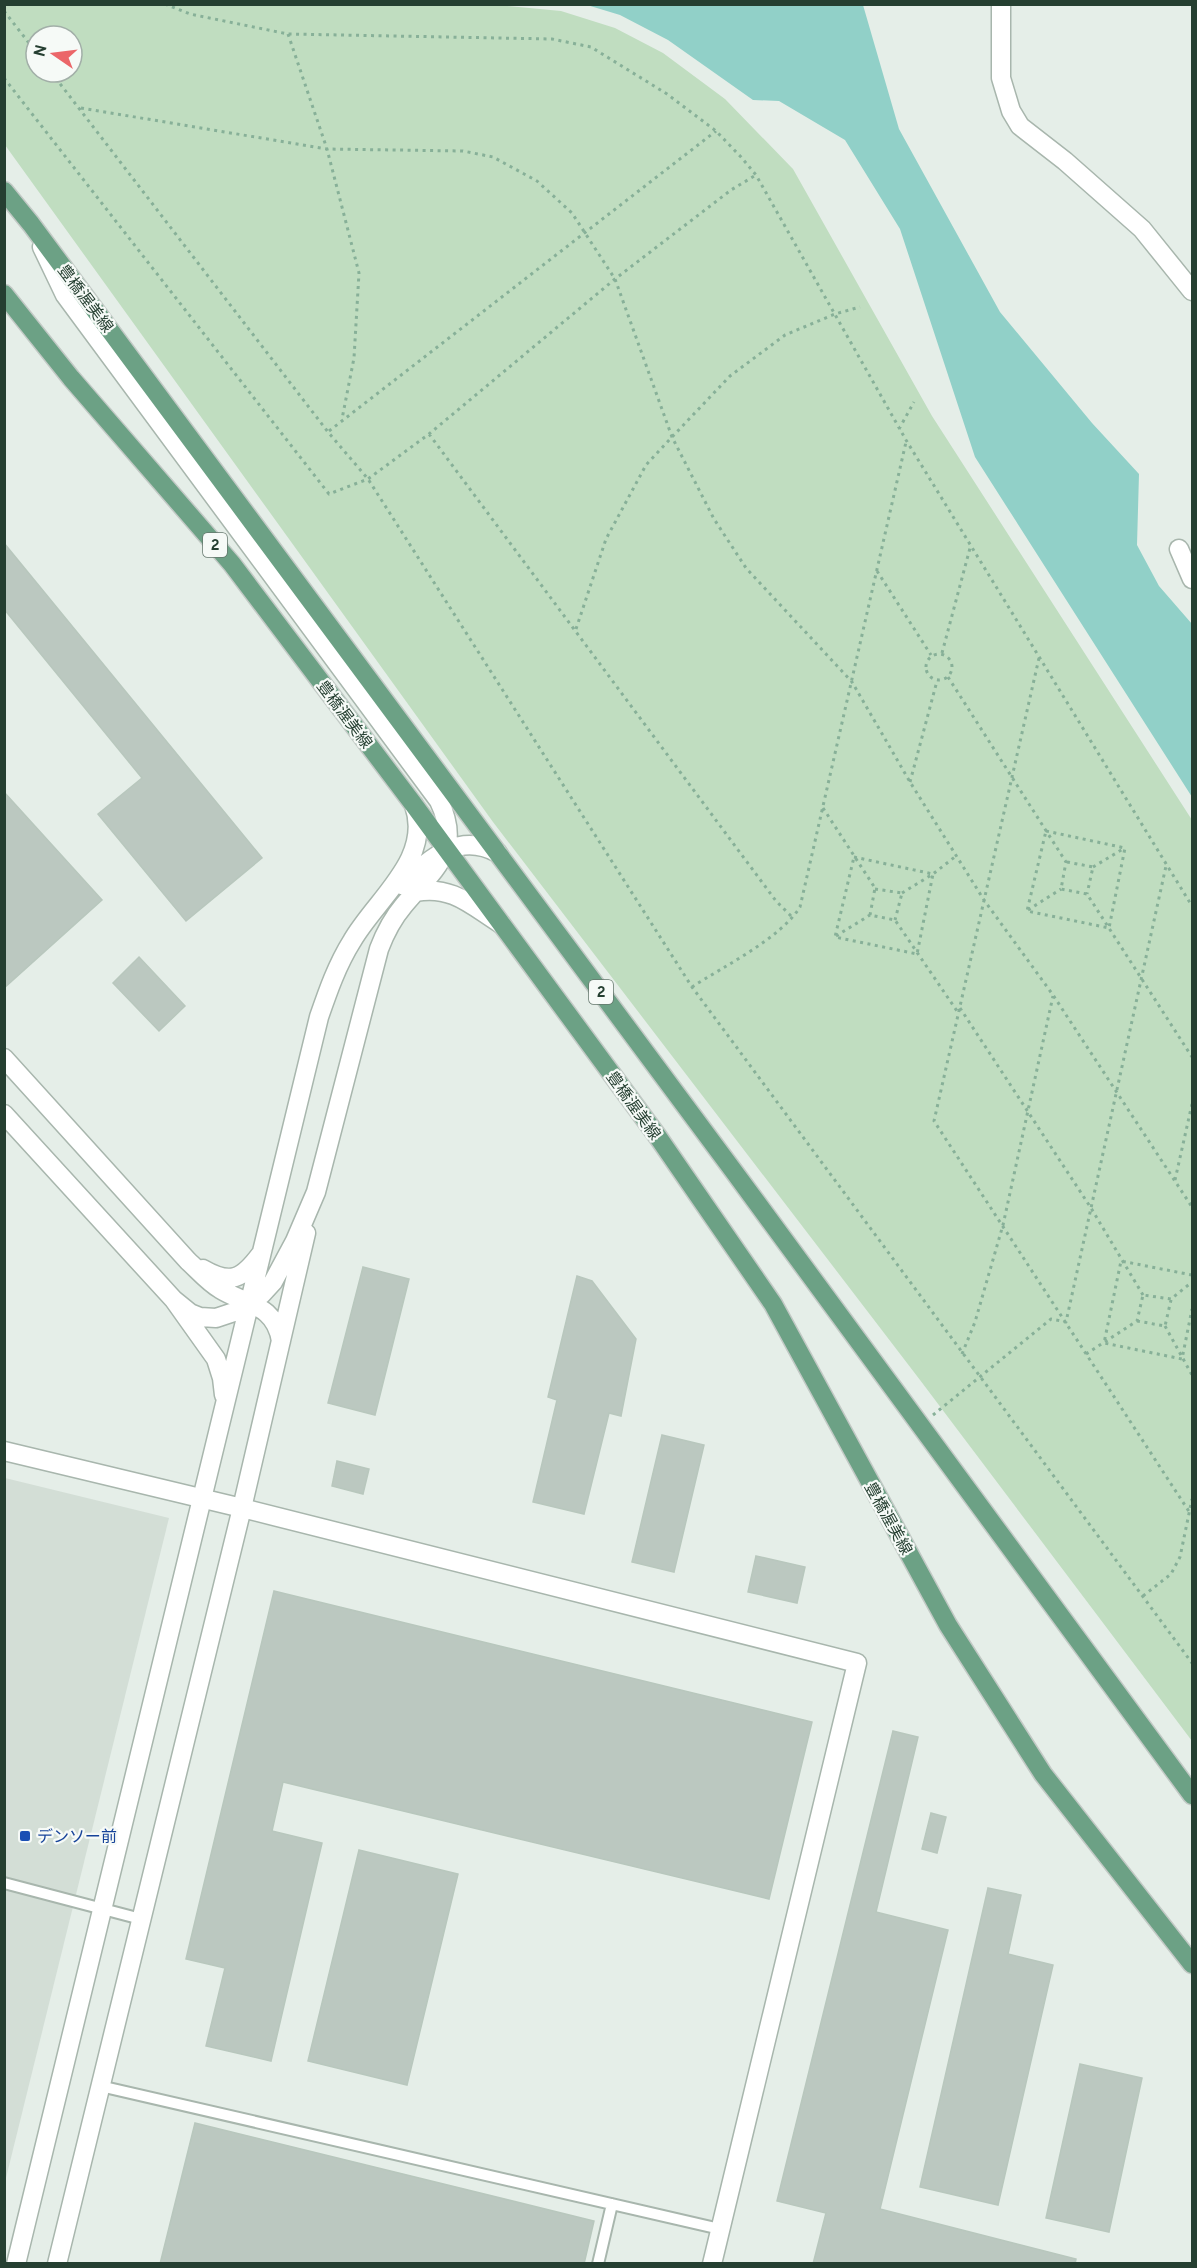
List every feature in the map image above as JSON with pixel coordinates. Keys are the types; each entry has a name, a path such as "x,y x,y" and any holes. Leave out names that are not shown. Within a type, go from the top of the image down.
{"main road":[{"name":"豊橋渥美線","path":"4,191 31,224 498,853 1192,1795"},
{"name":"豊橋渥美線","path":"4,294 71,378 232,564 447,849 658,1137 773,1305 948,1625 1042,1774 1192,1964"}],"street":[{"path":"1001,4 1001,78 1011,111 1020,126 1065,161 1142,229 1192,291"},
{"path":"31,224 65,295 439,801 448,818 447,849 435,870 394,917 379,949 316,1192 242,1508 57,2264"},
{"path":"1179,549 1192,579"},
{"path":"16,2264 319,1017 328,990 351,942 410,861 416,844 419,823 414,805"},
{"path":"379,903 413,873 447,849 475,844 498,853"},
{"path":"416,892 435,889 452,892 503,925"},
{"path":"4,1058 188,1261 218,1288 250,1301 274,1321 279,1329 281,1341"},
{"path":"4,1114 174,1300 216,1359 222,1378 225,1405"},
{"path":"174,1300 190,1313 200,1317 216,1318 237,1311 262,1294 273,1282 295,1241 316,1192"},
{"path":"188,1261 211,1274 224,1278 235,1278 248,1271 262,1253"},
{"path":"4,1451 242,1508 857,1663 712,2264"}],"lane":[{"path":"4,1883 141,1919"},
{"path":"100,2086 720,2229"},
{"path":"598,2264 612,2204"}],"path":[{"path":"165,4 190,14 288,34 552,39 591,47 667,94 716,131 756,176 899,429 1192,906"},
{"path":"4,11 24,37"},
{"path":"288,34 327,148 359,273 354,358 342,421"},
{"path":"4,78 329,494 368,479 429,434 615,279 731,190 756,176"},
{"path":"60,84 328,432 368,479 692,987 1192,1663"},
{"path":"79,108 327,148 463,151 493,157 537,181 572,213 615,279 672,437 714,519 746,568 852,682 909,782 984,900 1053,995 1192,1207"},
{"path":"328,432 716,131"},
{"path":"576,629 606,539 646,465 739,369 785,335 835,314 860,307"},
{"path":"899,429 914,402"},
{"path":"429,434 776,901 793,918"},
{"path":"692,987 773,935 793,918 800,907 906,440"},
{"path":"942,653 971,546"},
{"path":"876,571 931,655"},
{"path":"942,653 951,659 952,669 948,677 937,681 927,675 925,664 931,655 942,653"},
{"path":"1039,658 934,1120 1190,1513"},
{"path":"948,677 1066,862 1061,889"},
{"path":"909,782 937,681"},
{"path":"822,807 875,888 870,915"},
{"path":"1046,831 1125,848"},
{"path":"1027,911 1046,831"},
{"path":"1066,862 1093,867 1125,848"},
{"path":"1109,928 1125,848"},
{"path":"875,888 902,892 933,874 957,856"},
{"path":"854,857 933,874"},
{"path":"835,937 854,857"},
{"path":"1066,1322 1166,866"},
{"path":"1093,867 1087,894 1192,1057"},
{"path":"917,954 933,874"},
{"path":"1027,911 1061,889 1087,894"},
{"path":"902,892 896,920 958,1014"},
{"path":"1027,911 1109,928"},
{"path":"835,937 870,915 896,920"},
{"path":"835,937 917,954"},
{"path":"962,1354 975,1322 1002,1225 1053,995"},
{"path":"960,1008 1091,1208 1143,1295 1137,1321 1086,1354"},
{"path":"1175,1180 1192,1104"},
{"path":"1121,1261 1192,1275"},
{"path":"1104,1343 1121,1261"},
{"path":"1192,1282 1171,1299 1165,1326 1192,1375"},
{"path":"1143,1295 1171,1299"},
{"path":"1182,1359 1192,1309"},
{"path":"920,1426 1051,1319 1066,1322"},
{"path":"1137,1321 1165,1326"},
{"path":"1104,1343 1182,1359"},
{"path":"1143,1596 1171,1574 1180,1557 1192,1499"}],"shaded area":[{"path":"5,1478 169,1518 5,2182"}],"green space":[{"path":"485,4 561,11 615,28 663,53 725,99 793,169 932,416 1192,820 1192,1741 920,1380 493,822 5,145 5,5"}],"water":[{"path":"587,5 863,5 899,129 1000,312 1092,423 1139,474 1137,545 1159,586 1192,624 1192,797 975,457 900,229 845,140 779,101 753,100 668,40 620,15"}],"building":[{"path":"4,543 262,858 186,921 98,814 142,778 4,609"},
{"path":"4,792 102,900 4,988"},
{"path":"139,957 185,1006 159,1031 113,983"},
{"path":"363,1267 409,1279 375,1415 328,1403"},
{"path":"577,1276 592,1281 636,1339 621,1416 609,1413 584,1514 533,1502 557,1400 548,1397"},
{"path":"662,1435 704,1445 674,1572 632,1562"},
{"path":"337,1461 369,1469 363,1494 332,1486"},
{"path":"756,1556 805,1567 797,1603 748,1592"},
{"path":"274,1591 812,1722 769,1899 283,1782 272,1831 322,1843 271,2061 206,2046 225,1968 186,1959"},
{"path":"893,1731 918,1737 876,1912 948,1930 880,2209 1076,2259 1075,2264 813,2264 826,2213 777,2201"},
{"path":"931,1813 946,1817 937,1853 922,1849"},
{"path":"359,1850 458,1874 407,2085 308,2061"},
{"path":"988,1888 1021,1895 1008,1954 1053,1965 998,2205 920,2187"},
{"path":"1080,2064 1142,2078 1109,2232 1046,2218"},
{"path":"195,2123 594,2221 584,2264 160,2264"}],"place":[{"name":"デンソー前","path":"25,1836"}]}
